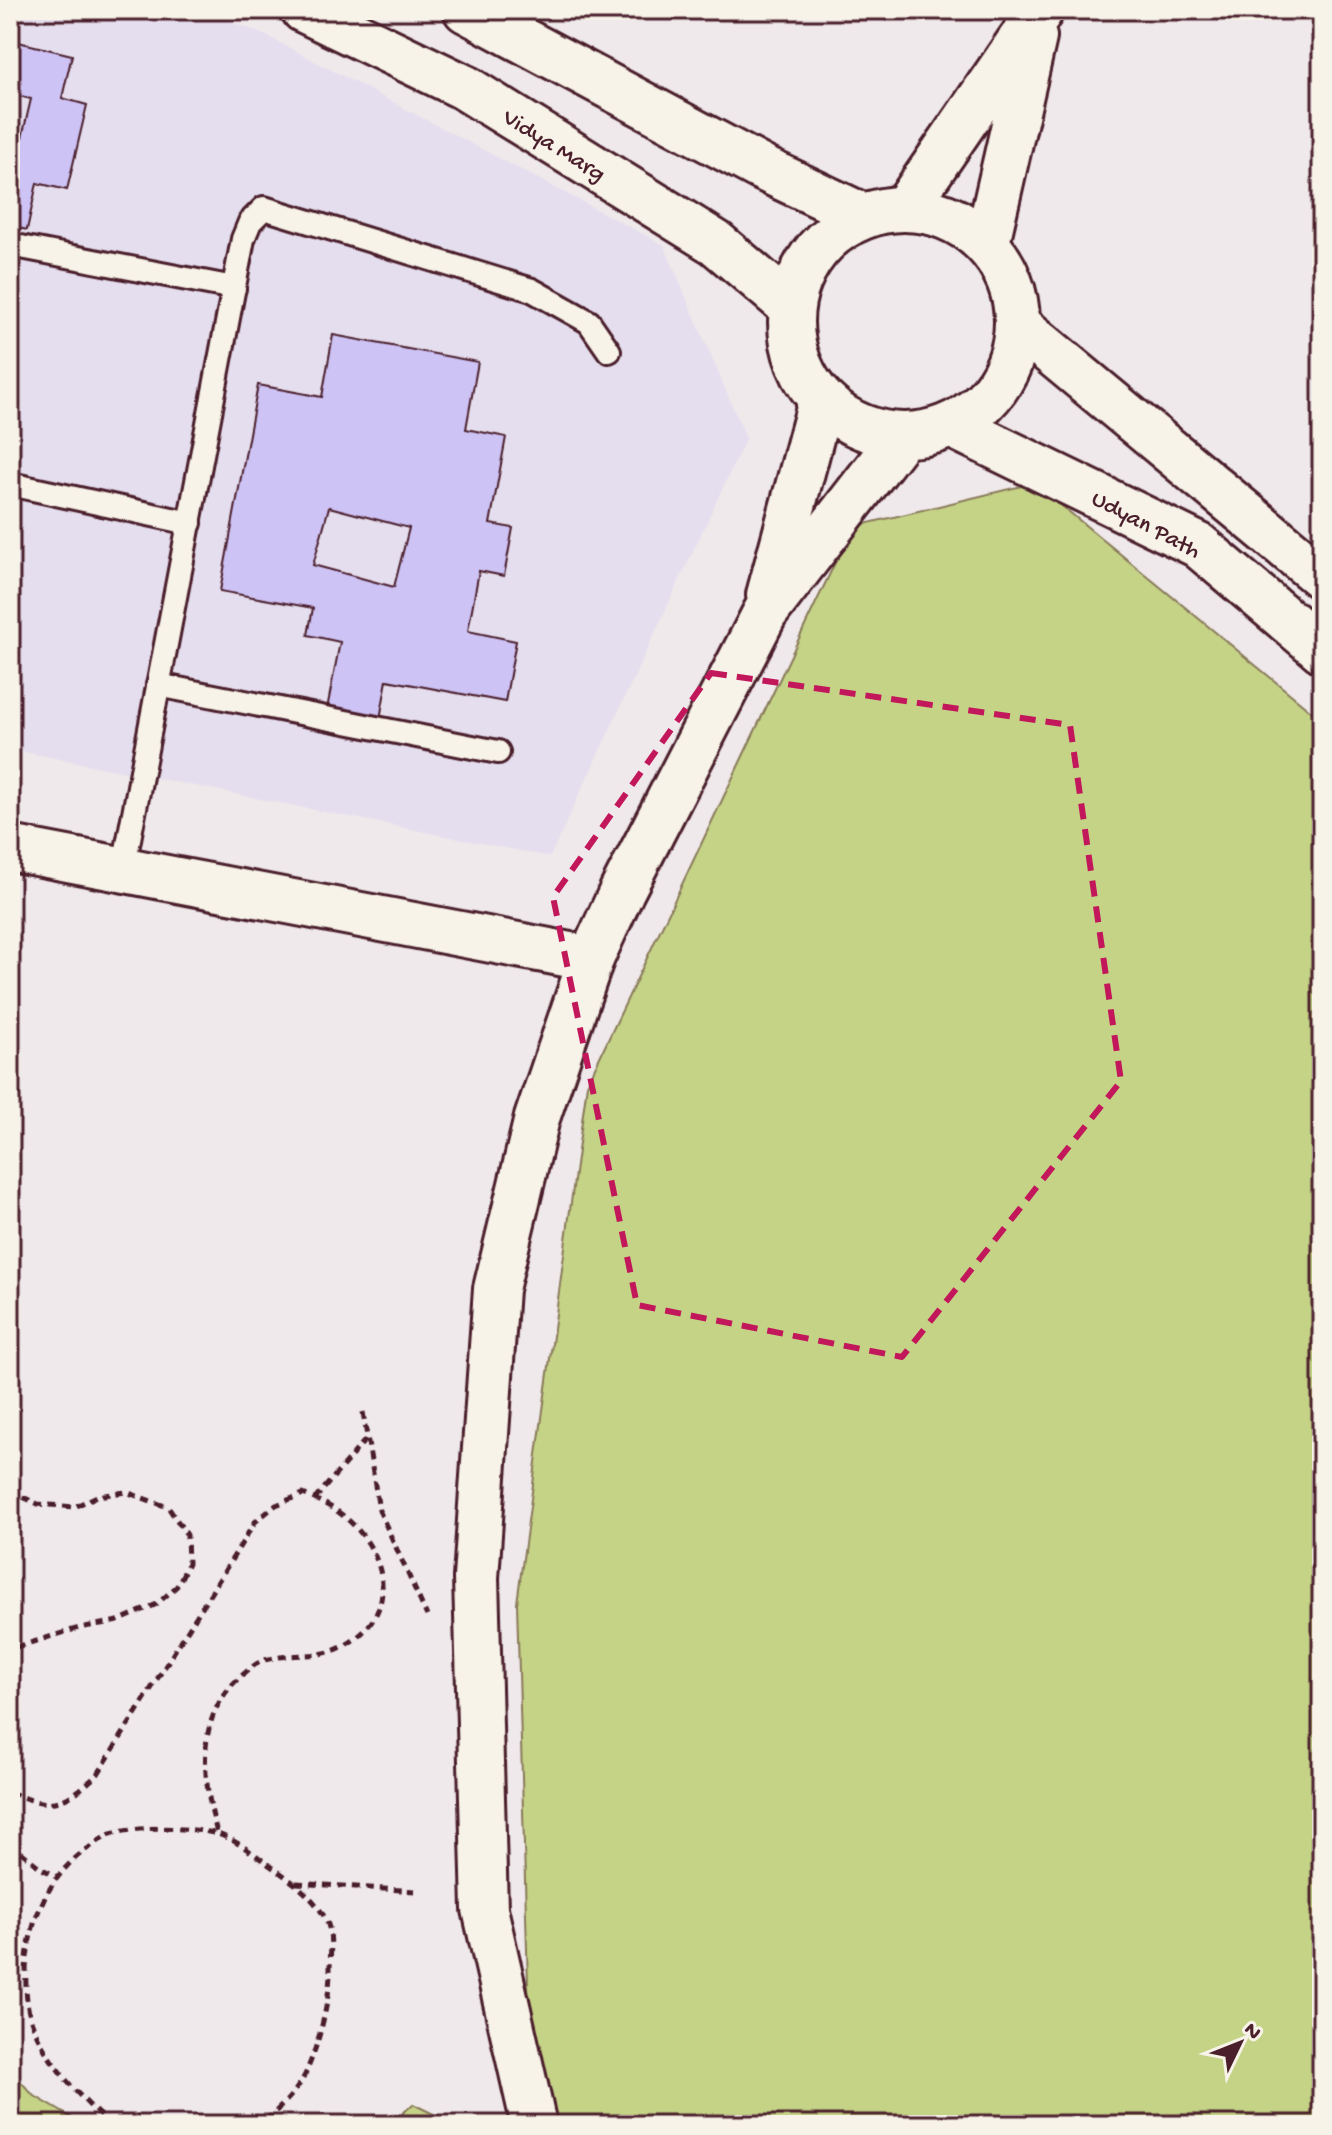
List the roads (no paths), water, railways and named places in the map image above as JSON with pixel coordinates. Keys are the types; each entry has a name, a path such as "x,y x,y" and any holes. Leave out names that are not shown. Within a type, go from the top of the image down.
{"street":[{"name":"Vidya Marg","path":"304,10 464,87 716,243 789,305"},
{"path":"466,10 762,168 861,215"},
{"path":"906,207 1040,11"},
{"path":"987,243 1040,11"},
{"path":"906,207 945,215 987,243 1011,282 1018,325 1011,362 983,405 953,426 902,436 856,426 821,401 795,357 789,305 796,283 825,238 861,215 906,207"},
{"path":"1018,325 1322,577"},
{"path":"765,613 821,401"},
{"name":"Udyan Path","path":"953,426 1198,545 1322,650"},
{"path":"534,2125 485,1909 476,1578 496,1289 537,1118 591,959 622,891 765,613 902,436"},
{"path":"10,848 591,959"}],"lane":[{"path":"123,871 243,239 250,222 264,208 532,290 589,322 609,351"},
{"path":"21,247 234,288"},
{"path":"10,484 190,523"},
{"path":"158,685 498,752"}]}
